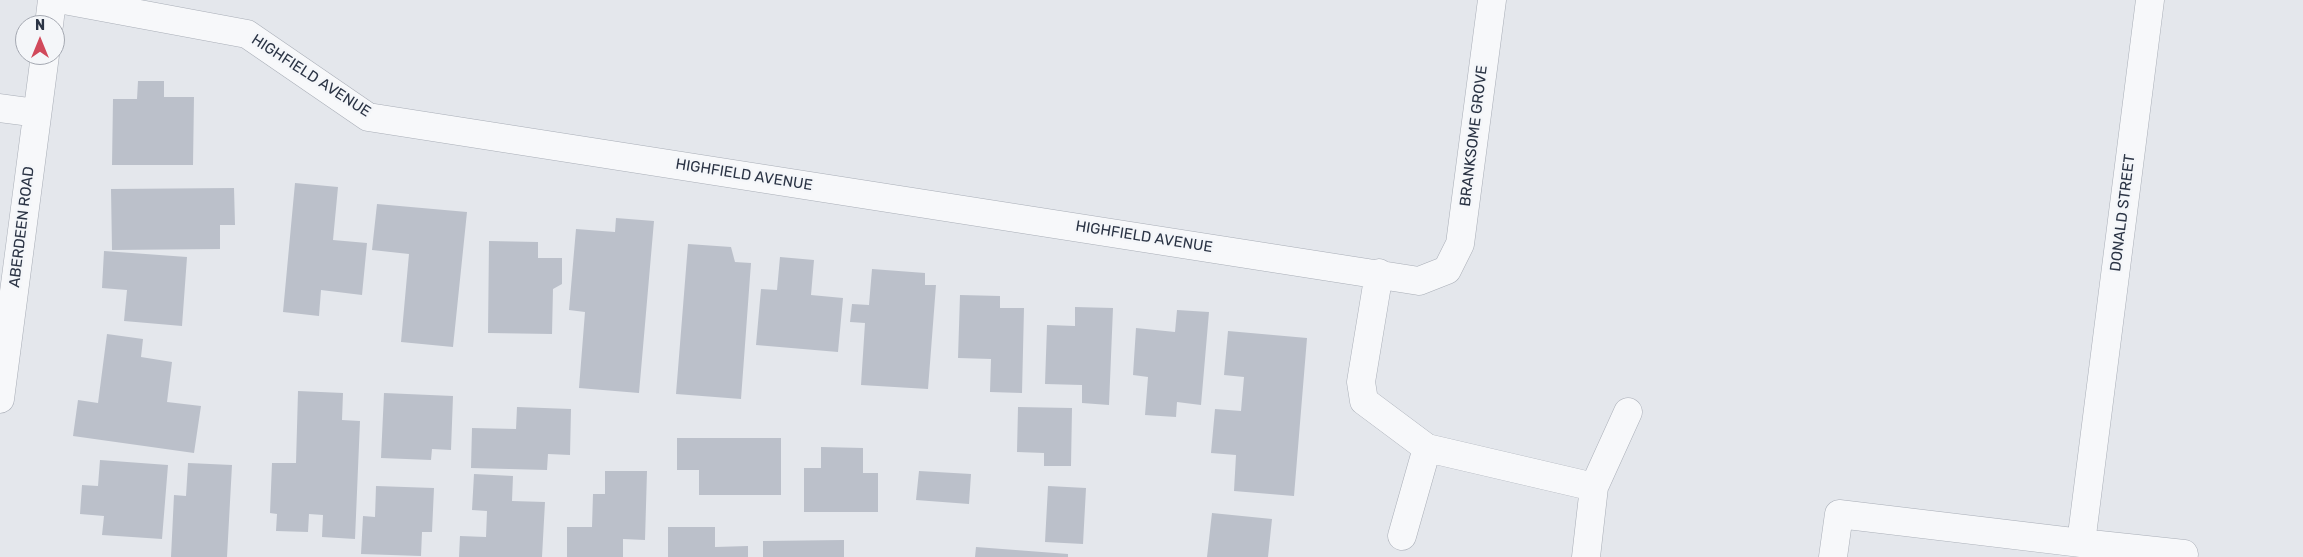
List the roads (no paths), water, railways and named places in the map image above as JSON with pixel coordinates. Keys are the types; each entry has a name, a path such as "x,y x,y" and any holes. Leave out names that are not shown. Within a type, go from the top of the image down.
{"street":[{"path":"50,15 52,0"},
{"name":"HIGHFIELD AVENUE","path":"64,0 247,34 368,117 1379,273 1419,281 1447,270"},
{"name":"BRANKSOME GROVE","path":"1447,270 1460,244 1492,0"},
{"name":"DONALD STREET","path":"2081,543 2150,0"},
{"name":"ABERDEEN ROAD","path":"0,398 43,65"},
{"path":"0,108 37,114"},
{"path":"1379,273 1360,382 1364,401 1427,448 1594,487"},
{"path":"1586,557 1594,487 1628,412"},
{"path":"1402,536 1427,448"},
{"path":"1833,557 1839,514 2184,554"}]}
